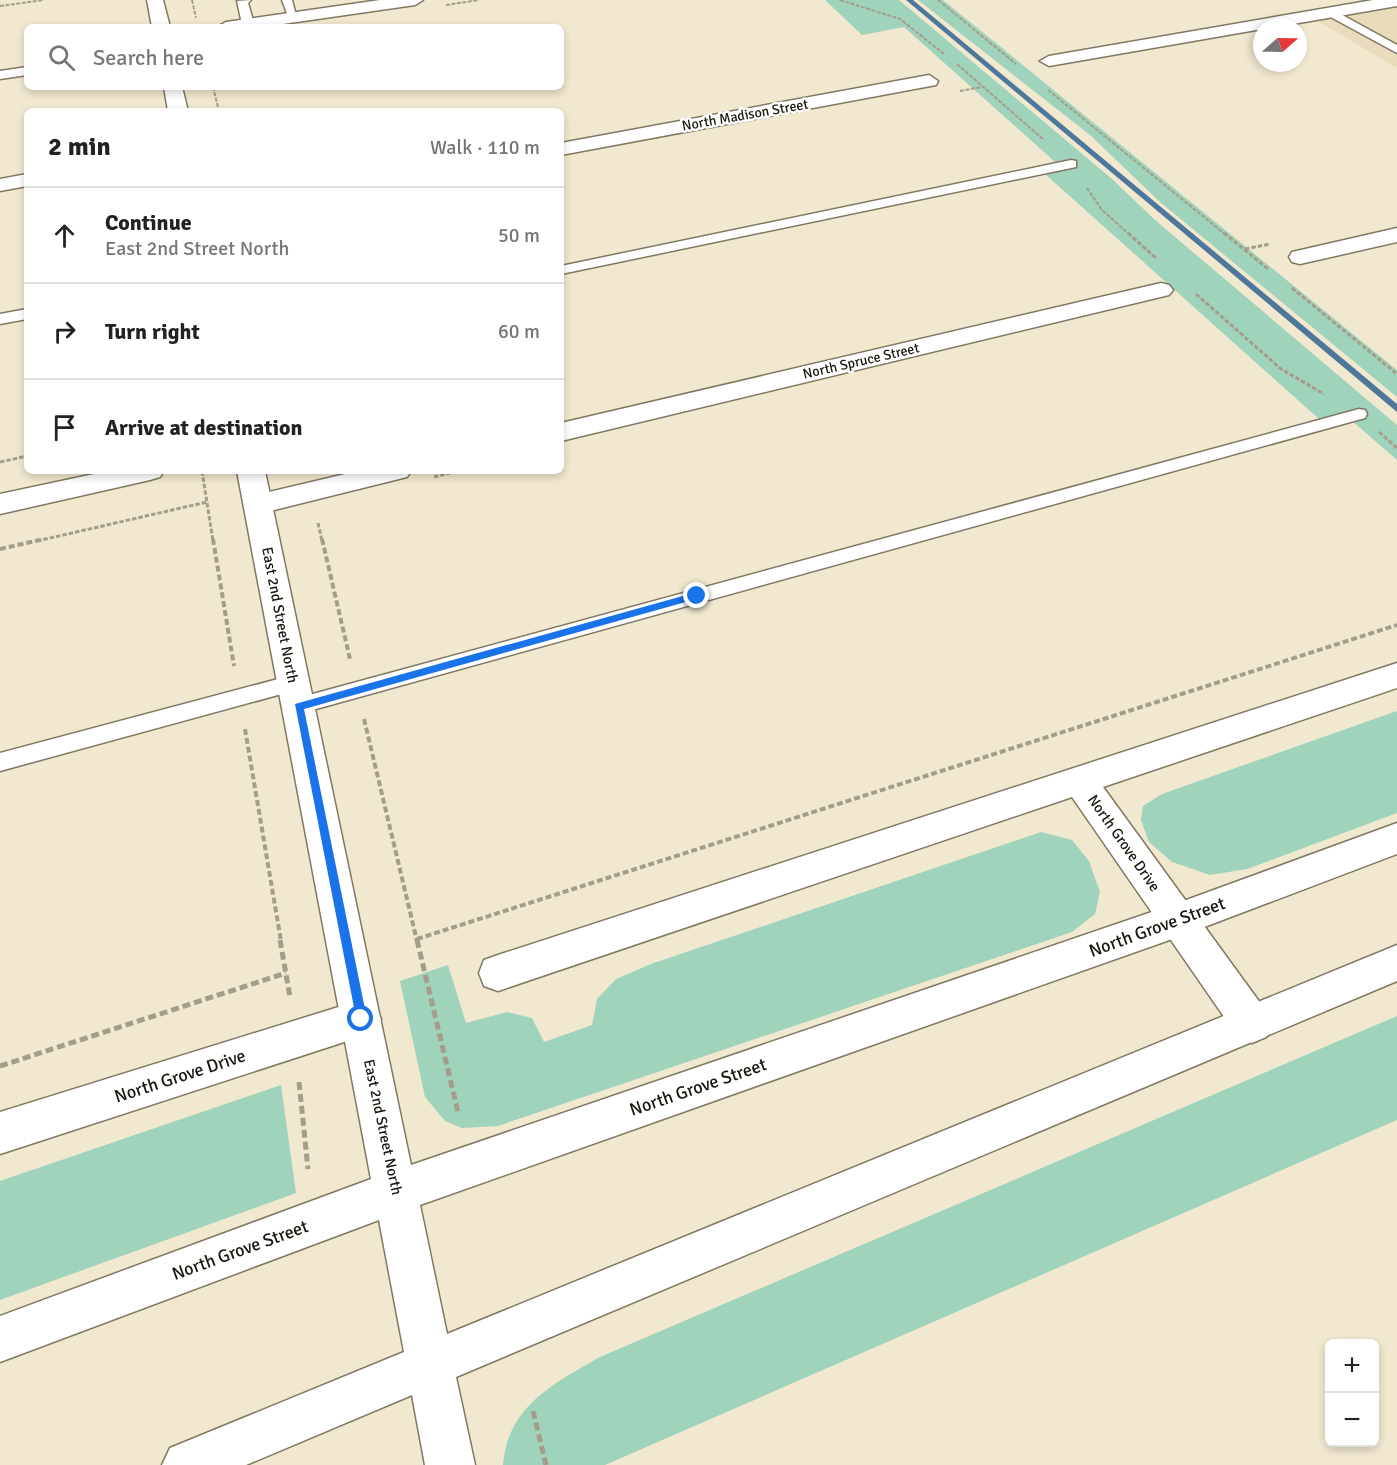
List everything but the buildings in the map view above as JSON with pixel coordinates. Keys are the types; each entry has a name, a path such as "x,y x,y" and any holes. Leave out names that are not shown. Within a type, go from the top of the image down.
{"street":[{"path":"155,0 160,24"},
{"path":"248,24 415,0"},
{"path":"1048,61 1397,1"},
{"name":"North Madison Street","path":"564,148 929,81"},
{"path":"174,90 177,108"},
{"path":"0,185 24,181"},
{"path":"1300,257 1397,235"},
{"name":"North Spruce Street","path":"564,431 1161,290"},
{"path":"0,504 136,474"},
{"path":"254,488 310,492 385,474"},
{"name":"East 2nd Street North","path":"254,488 450,1465"},
{"path":"498,973 1397,675"},
{"name":"North Grove Drive","path":"1079,780 1252,1024"},
{"name":"North Grove Street","path":"0,1339 396,1192 1178,920 1397,838"},
{"path":"187,1465 1397,963"},
{"name":"North Grove Drive","path":"0,1133 361,1019"}],"lane":[{"path":"246,0 242,1 248,24"},
{"path":"287,0 293,17"},
{"path":"1331,13 1397,50"},
{"path":"0,75 24,71"},
{"path":"564,269 1071,164"},
{"path":"0,319 24,315"},
{"path":"0,762 240,697 357,690 1065,493 1359,414"}],"path":[{"path":"0,6 44,0"},
{"path":"192,0 198,24"},
{"path":"840,0 900,19 948,57"},
{"path":"938,0 1023,69"},
{"path":"955,63 1071,164 1102,210 1164,265"},
{"path":"214,90 218,108"},
{"path":"1047,90 1269,269"},
{"path":"1286,284 1397,374"},
{"path":"1189,287 1281,369 1359,414 1397,448"},
{"path":"0,462 24,457"},
{"path":"202,474 286,974 308,1169"},
{"path":"310,492 459,1112"},
{"path":"0,549 207,502"},
{"path":"417,939 1397,625"},
{"path":"0,1066 286,974"},
{"path":"533,1411 546,1465"}],"shaded area":[{"path":"1397,6 1397,68 1318,21"}],"green space":[{"path":"825,0 899,0 1112,179 1155,220 1397,425 1397,460 1351,420 1328,427 1045,174 1063,169 904,27 862,35"},
{"path":"918,0 943,0 1397,370 1397,397 1160,202 1090,135"},
{"path":"1397,711 1397,813 1247,869 1210,875 1172,862 1149,842 1141,820 1143,806 1162,794"},
{"path":"1041,832 1072,840 1089,861 1100,892 1095,914 1072,932 498,1126 462,1128 445,1121 425,1097 400,981 448,965 466,1023 507,1012 532,1018 544,1042 592,1025 597,999 616,979 651,964"},
{"path":"1397,1016 1397,1120 605,1465 503,1465 506,1445 513,1427 523,1412 550,1387 600,1357"},
{"path":"281,1085 296,1193 0,1300 0,1181"}],"waterway":[{"path":"909,0 1397,409"}],"route":[{"path":"361,1019 298,706 697,596"}]}
